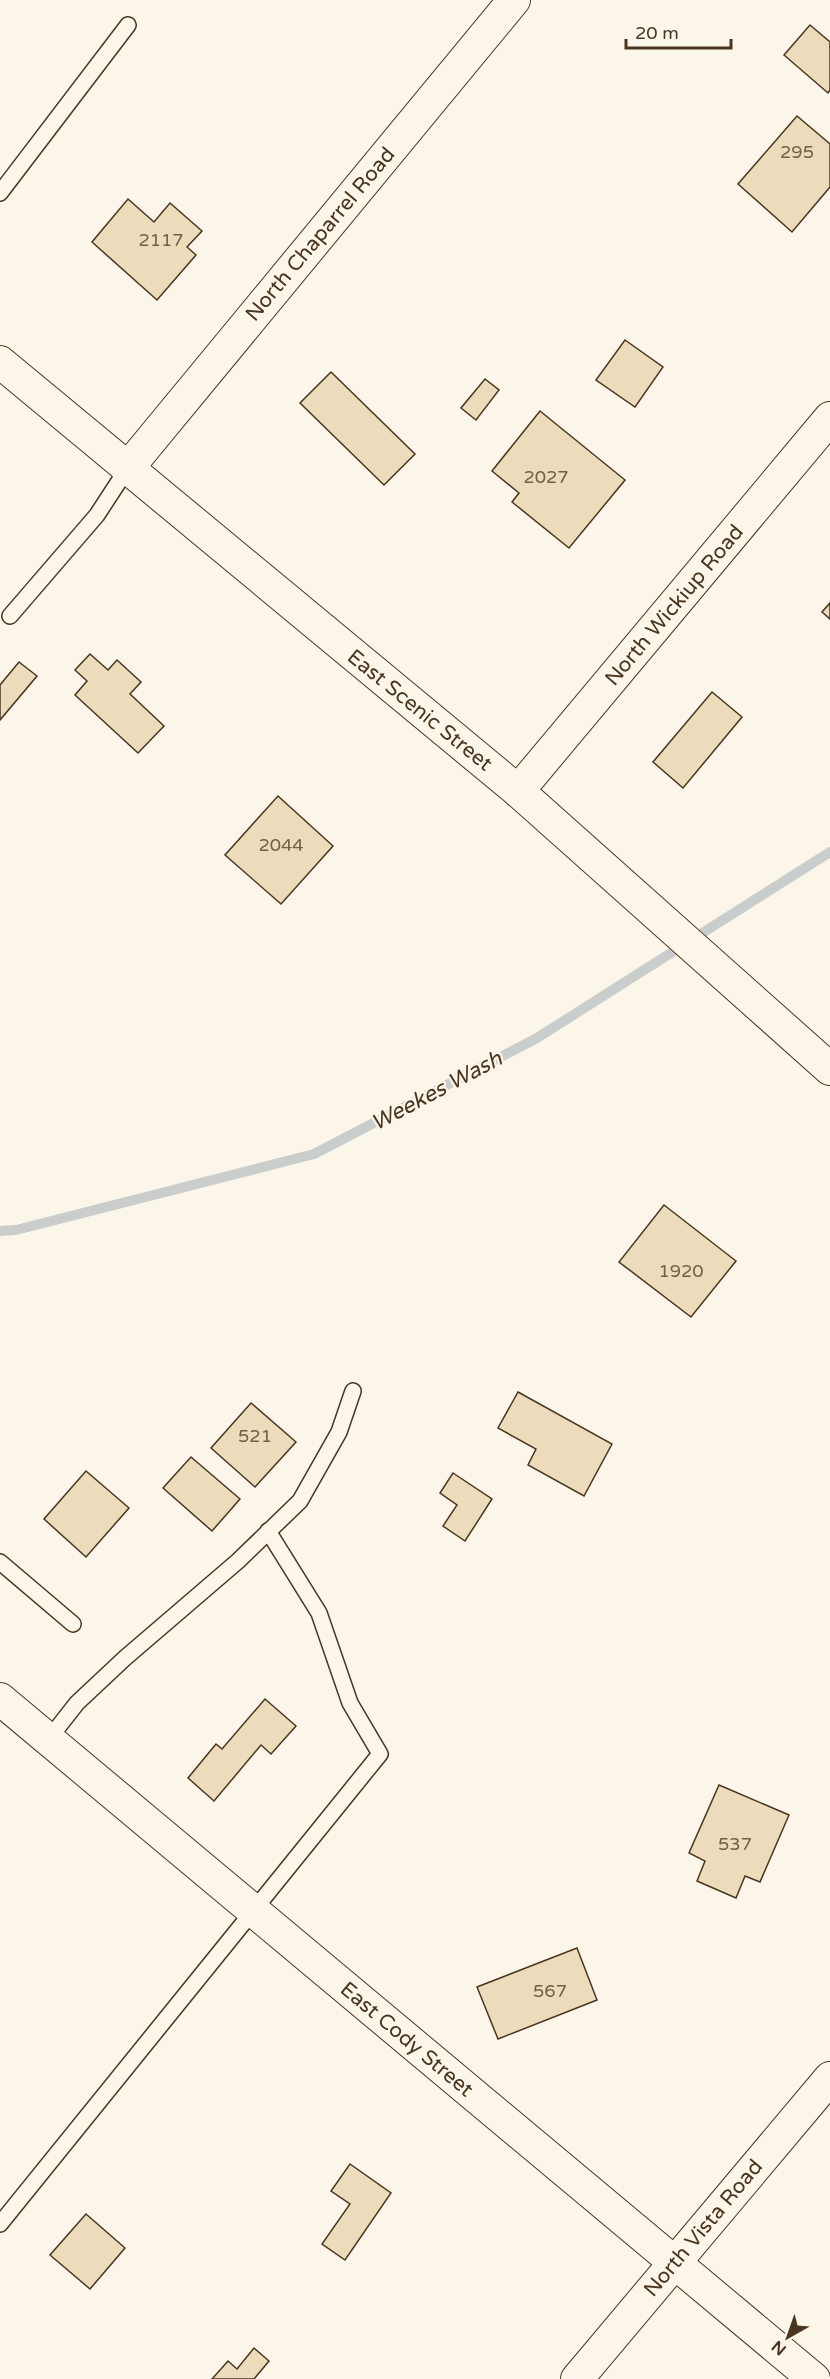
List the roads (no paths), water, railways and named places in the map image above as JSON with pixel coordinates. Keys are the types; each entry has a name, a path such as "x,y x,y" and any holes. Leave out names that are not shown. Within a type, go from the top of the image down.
{"street":[{"name":"North Chaparrel Road","path":"127,469 514,0"},
{"name":"East Scenic Street","path":"0,362 518,791 830,1069"},
{"name":"North Wickiup Road","path":"518,791 830,418"},
{"name":"East Cody Street","path":"0,1699 814,2379"},
{"name":"North Vista Road","path":"577,2379 830,2078"}],"lane":[{"path":"0,193 128,25"},
{"path":"10,616 97,515 127,469"},
{"path":"48,1740 77,1703 125,1658 238,1561 300,1501 339,1432 353,1391"},
{"path":"0,2224 380,1754 350,1703 319,1613 268,1531"},
{"path":"0,1562 73,1624"}],"waterway":[{"name":"Weekes Wash","path":"0,1231 16,1230 314,1154 537,1038 830,852"}]}
